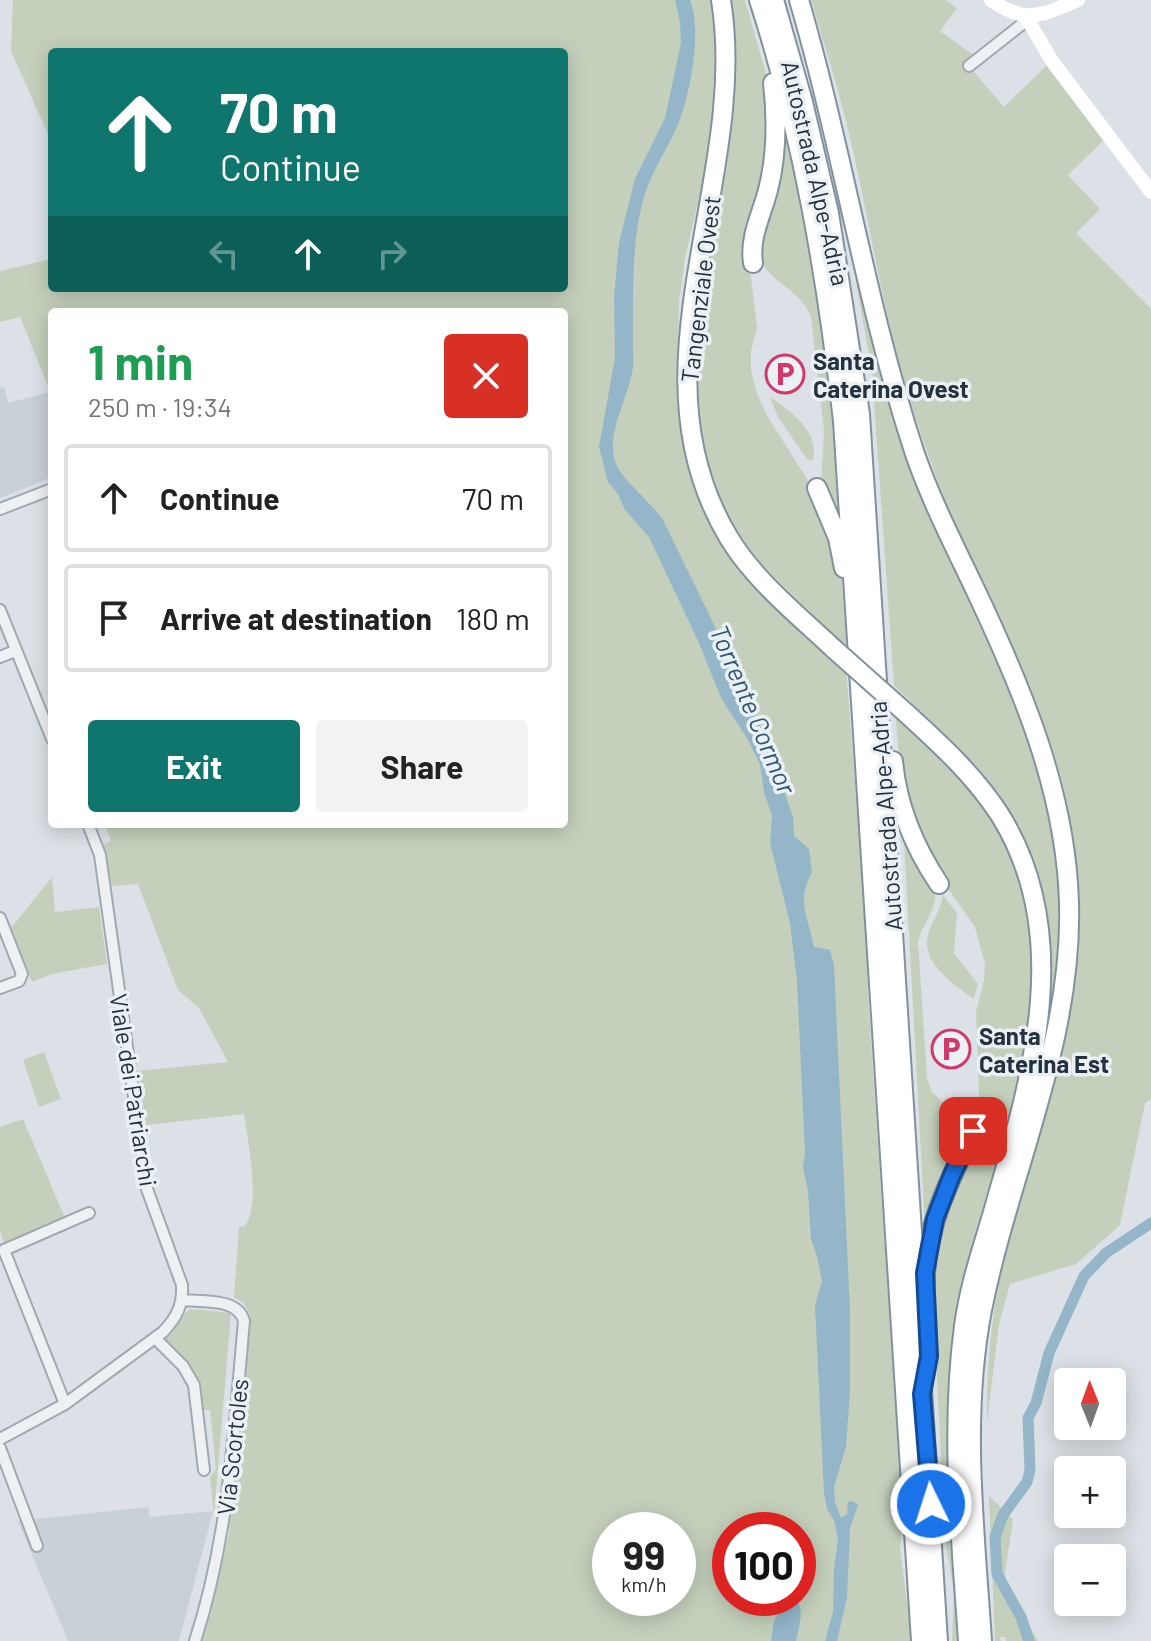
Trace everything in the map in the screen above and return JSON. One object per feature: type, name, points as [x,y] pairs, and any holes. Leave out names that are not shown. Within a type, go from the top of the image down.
[{"type":"highway","name":"Tangenziale Ovest","points":[[721,0],[726,91],[686,364],[690,431],[704,486],[729,537],[749,566],[973,778],[1001,816],[1033,893],[1042,962],[1038,1029],[1028,1088],[979,1255],[964,1324],[958,1385],[957,1448],[968,1641]]},
{"type":"highway","name":"Autostrada Alpe-Adria","points":[[759,0],[802,163],[831,315],[843,421],[921,1641]]},
{"type":"highway","name":"Autostrada Alpe-Adria","points":[[774,0],[816,156],[846,310],[860,414],[938,1641]]},
{"type":"highway","points":[[799,0],[837,139],[892,383],[917,460],[1026,708],[1056,798],[1065,849],[1069,938],[1066,977],[1055,1038],[994,1260],[973,1369],[970,1413],[972,1496],[982,1641]]},
{"type":"highway","points":[[753,263],[753,240],[768,190],[774,155],[771,41]]},
{"type":"highway","points":[[817,488],[843,554],[848,628],[859,652]]},
{"type":"highway","points":[[874,632],[886,671],[898,794],[919,849],[939,884]]},
{"type":"highway","points":[[922,1394],[929,1356],[925,1273],[928,1250],[945,1191],[973,1131]]},
{"type":"street","points":[[991,0],[1008,11],[1026,17],[1043,14],[1078,0]]},
{"type":"street","points":[[969,66],[1021,25],[1026,17]]},
{"type":"street","points":[[1026,17],[1052,61],[1151,192]]},
{"type":"street","points":[[0,509],[48,491]]},
{"type":"street","points":[[0,610],[48,729]]},
{"type":"street","points":[[0,657],[15,651]]},
{"type":"street","name":"Viale dei Patriarchi","points":[[91,828],[100,855],[147,1189],[182,1285],[183,1300]]},
{"type":"street","points":[[0,918],[22,974],[19,981],[0,988]]},
{"type":"street","points":[[65,1404],[4,1250],[89,1213]]},
{"type":"street","points":[[0,1439],[65,1404],[155,1338],[175,1319],[183,1300]]},
{"type":"street","name":"Via Scortoles","points":[[183,1300],[235,1306],[244,1321],[225,1522],[217,1564],[195,1641]]},
{"type":"street","points":[[155,1338],[183,1366],[194,1385],[204,1470]]},
{"type":"street","points":[[0,1448],[37,1546]]},
{"type":"shaded area","points":[[4,387],[8,403],[48,393],[48,479],[0,498],[0,388]]},
{"type":"shaded area","points":[[148,1507],[150,1517],[213,1511],[179,1641],[68,1641],[18,1521]]},
{"type":"green space","points":[[13,0],[714,0],[718,65],[710,151],[685,258],[679,303],[677,404],[685,449],[698,490],[724,540],[846,668],[866,922],[868,997],[903,1516],[900,1548],[912,1641],[202,1641],[229,1534],[250,1315],[244,1303],[234,1297],[239,1227],[245,1226],[252,1204],[250,1156],[244,1114],[146,1125],[138,1071],[228,1062],[199,1008],[178,990],[138,884],[112,886],[103,845],[111,841],[106,828],[568,828],[568,308],[48,308],[48,386],[20,317],[0,322],[0,271],[48,260],[48,292],[568,292],[568,48],[48,48],[48,134],[11,51]]},
{"type":"green space","points":[[729,0],[745,0],[768,81],[770,162],[748,254],[757,327],[751,351],[751,370],[757,394],[769,419],[814,490],[841,567],[847,646],[776,580],[745,542],[721,500],[708,466],[700,431],[696,395],[697,321]]},
{"type":"green space","points":[[811,0],[946,0],[957,8],[940,31],[983,62],[973,71],[1004,107],[1048,64],[1105,139],[1068,175],[1100,209],[1076,233],[1151,309],[1151,1099],[1145,1103],[1120,1225],[1076,1264],[1010,1284],[999,1324],[987,1423],[990,1345],[1002,1268],[1063,1049],[1072,1004],[1078,959],[1079,914],[1075,851],[1064,789],[1042,718],[951,515],[902,375],[846,121]]},
{"type":"green space","points":[[787,141],[822,330],[841,522],[821,483],[824,431],[811,317],[800,299],[768,271],[758,253],[781,142]]},
{"type":"green space","points":[[839,186],[884,367],[1011,684],[1051,808],[1061,888],[1061,933],[1057,981],[1039,1079],[1044,1032],[1026,847],[1007,809],[980,772],[894,686],[872,372]]},
{"type":"green space","points":[[770,397],[795,416],[808,432],[814,451],[812,461],[807,459],[778,417]]},
{"type":"green space","points":[[895,710],[972,783],[1019,866],[1036,952],[1030,1049],[978,1241],[965,1641],[952,1641],[954,1592],[945,1539],[932,1278],[936,1237],[980,1121],[976,1012],[985,964],[975,927],[931,864],[915,827],[899,757]]},
{"type":"green space","points":[[903,823],[935,893],[934,906],[918,942],[927,1078],[932,1092],[968,1127],[925,1226]]},
{"type":"green space","points":[[52,877],[55,912],[99,907],[107,964],[52,974],[32,982],[11,928]]},
{"type":"green space","points":[[943,895],[957,913],[954,953],[978,984],[974,999],[941,973],[934,965],[927,946]]},
{"type":"green space","points":[[44,1052],[61,1099],[39,1107],[23,1060]]},
{"type":"green space","points":[[23,1119],[65,1218],[5,1244],[0,1231],[0,1127]]},
{"type":"green space","points":[[190,1309],[231,1313],[214,1515],[210,1477],[216,1469],[210,1410],[202,1410],[195,1380],[164,1341]]},
{"type":"green space","points":[[989,1496],[1013,1519],[1004,1580],[1038,1641],[1006,1641],[1005,1637],[1000,1637],[1001,1641],[995,1641]]},
{"type":"water","points":[[675,0],[690,0],[695,27],[694,60],[680,119],[652,177],[640,213],[634,263],[633,366],[616,425],[613,449],[618,468],[664,522],[741,680],[772,755],[793,817],[794,836],[809,849],[812,872],[804,901],[814,947],[830,950],[834,965],[850,1311],[850,1391],[846,1447],[834,1487],[841,1518],[847,1514],[848,1502],[858,1505],[850,1528],[847,1598],[837,1641],[825,1641],[833,1612],[838,1539],[824,1492],[815,1305],[822,1281],[811,1239],[803,1167],[805,1153],[797,981],[790,923],[770,843],[772,816],[760,764],[721,698],[649,537],[625,510],[608,482],[599,447],[615,357],[614,297],[619,243],[635,179],[665,118],[681,43]]},
{"type":"water","points":[[777,1616],[800,1616],[796,1641],[771,1641]]},
{"type":"waterway","points":[[1029,1641],[1021,1617],[997,1574],[995,1537],[1003,1515],[1027,1482],[1030,1470],[1028,1418],[1036,1403],[1049,1353],[1084,1276],[1106,1253],[1151,1223]]},
{"type":"place","name":"Santa Caterina Ovest","points":[[785,374]]},
{"type":"place","name":"Santa Caterina Est","points":[[951,1049]]},
{"type":"route","points":[[931,1504],[922,1394],[929,1356],[925,1273],[935,1219],[973,1131]]},
{"type":"water label","name":"Torrente Cormor","points":[[754,709]]}]
